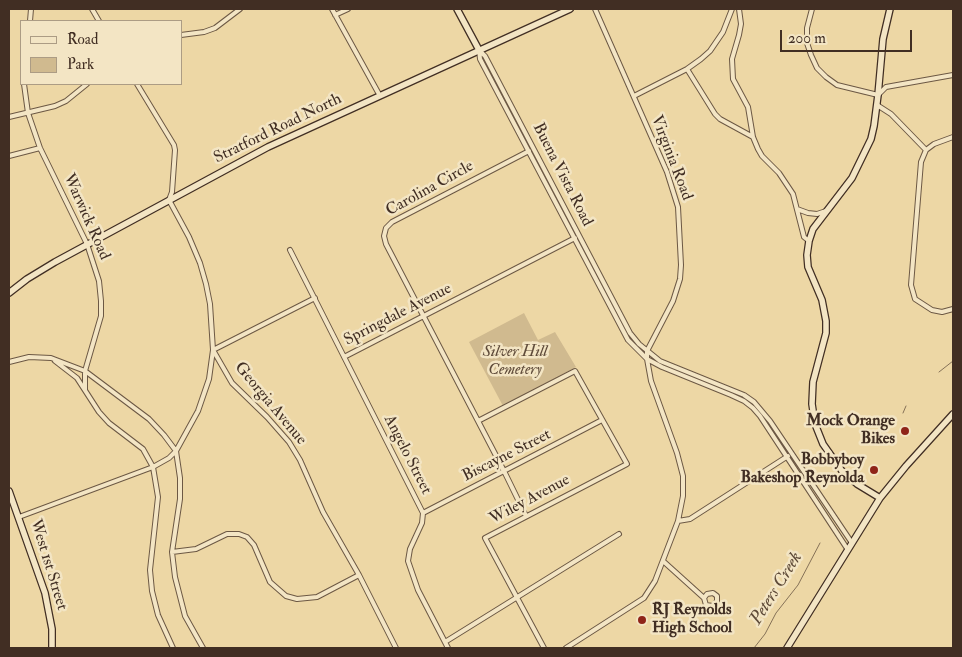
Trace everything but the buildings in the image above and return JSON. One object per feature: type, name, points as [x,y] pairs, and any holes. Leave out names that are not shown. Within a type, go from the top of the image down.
[{"type":"main road","name":"Buena Vista Road","points":[[457,9],[479,50]]},
{"type":"main road","name":"Stratford Road North","points":[[9,293],[33,275],[87,244],[268,147],[570,9]]},
{"type":"main road","points":[[880,498],[857,484],[842,471],[823,444],[815,424],[812,404],[813,382],[826,333],[826,321],[822,300],[808,267],[807,255],[813,229],[852,178],[863,156],[874,126],[883,39],[890,9]]},
{"type":"main road","points":[[787,648],[880,498],[952,417]]},
{"type":"main road","name":"West 1st Street","points":[[9,491],[45,593],[52,629],[52,647]]},
{"type":"street","points":[[92,9],[98,20]]},
{"type":"street","points":[[182,36],[210,30],[240,9]]},
{"type":"street","points":[[332,9],[380,96]]},
{"type":"street","points":[[335,15],[348,9]]},
{"type":"street","name":"Virginia Road","points":[[566,648],[644,598],[655,581],[663,561],[678,521],[683,496],[683,476],[677,453],[651,380],[647,359],[647,352],[673,301],[679,284],[681,265],[679,219],[675,194],[595,9]]},
{"type":"street","points":[[634,96],[687,69],[701,59],[717,42],[732,9]]},
{"type":"street","points":[[739,9],[741,24],[732,59],[733,79],[748,107],[754,137],[762,156],[786,183],[792,194],[804,237],[809,241]]},
{"type":"street","points":[[812,9],[807,28],[811,55],[817,68],[837,85],[878,95],[886,87],[953,75]]},
{"type":"street","name":"Buena Vista Road","points":[[479,50],[485,56],[576,237],[630,333],[647,352],[660,361],[744,395],[754,402],[763,411],[852,543]]},
{"type":"street","points":[[687,69],[715,114],[720,119],[754,137]]},
{"type":"street","name":"Warwick Road","points":[[24,85],[28,113],[40,148],[87,244],[99,281],[102,301],[98,328],[85,370],[86,392]]},
{"type":"street","points":[[9,117],[55,106],[66,101],[86,85]]},
{"type":"street","points":[[138,85],[176,150],[172,192],[169,200]]},
{"type":"street","points":[[877,105],[891,114],[926,150]]},
{"type":"street","points":[[953,137],[941,140],[926,150],[920,168],[911,289],[918,302],[932,310],[942,312],[953,309]]},
{"type":"street","points":[[9,156],[40,148]]},
{"type":"street","name":"Carolina Circle","points":[[526,516],[423,317],[386,244],[384,236],[386,228],[392,222],[531,149]]},
{"type":"street","name":"Georgia Avenue","points":[[169,200],[189,237],[200,263],[210,304],[214,350],[232,383],[267,417],[289,442],[300,460],[323,512],[359,575],[396,648]]},
{"type":"street","points":[[797,209],[816,214],[827,210]]},
{"type":"street","points":[[576,237],[624,334],[634,348],[647,359],[662,367],[744,401],[760,416],[848,550]]},
{"type":"street","name":"Springdale Avenue","points":[[290,250],[344,357],[576,237]]},
{"type":"street","points":[[19,517],[153,467],[169,458],[176,451],[198,411],[208,379],[214,350],[315,298]]},
{"type":"street","points":[[9,362],[29,357],[51,358],[85,370],[149,419],[176,451],[180,478],[180,499],[172,552],[175,577],[181,605],[190,628],[202,648]]},
{"type":"street","name":"Angelo Street","points":[[344,357],[423,513],[422,522],[410,550],[408,561],[418,590],[448,648]]},
{"type":"street","points":[[51,358],[77,378],[104,418],[143,449],[153,467],[158,497],[150,570],[152,591],[158,614],[173,648]]},
{"type":"street","points":[[478,421],[575,370],[602,420]]},
{"type":"street","name":"Biscayne Street","points":[[423,513],[602,420]]},
{"type":"street","name":"Wiley Avenue","points":[[544,648],[485,538],[627,464],[602,420]]},
{"type":"street","points":[[678,521],[690,519],[792,454]]},
{"type":"street","points":[[172,552],[196,549],[217,537],[227,534],[239,534],[247,538],[254,545],[270,582],[286,596],[297,599],[318,597],[359,575]]},
{"type":"street","points":[[445,642],[619,534]]},
{"type":"street","points":[[663,561],[704,598]]},
{"type":"green space","name":"Silver Hill Cemetery","points":[[524,313],[538,340],[555,332],[576,367],[503,406],[469,342]]},
{"type":"waterway","name":"Peters Creek","points":[[939,372],[953,361]]},
{"type":"waterway","name":"Peters Creek","points":[[903,413],[906,406]]},
{"type":"waterway","name":"Peters Creek","points":[[754,648],[765,634],[776,613],[798,585],[820,543]]},
{"type":"place","name":"Mock Orange Bikes","points":[[905,431]]},
{"type":"place","name":"Bobbyboy Bakeshop Reynolda","points":[[874,470]]},
{"type":"place","name":"RJ Reynolds High School","points":[[642,620]]}]
